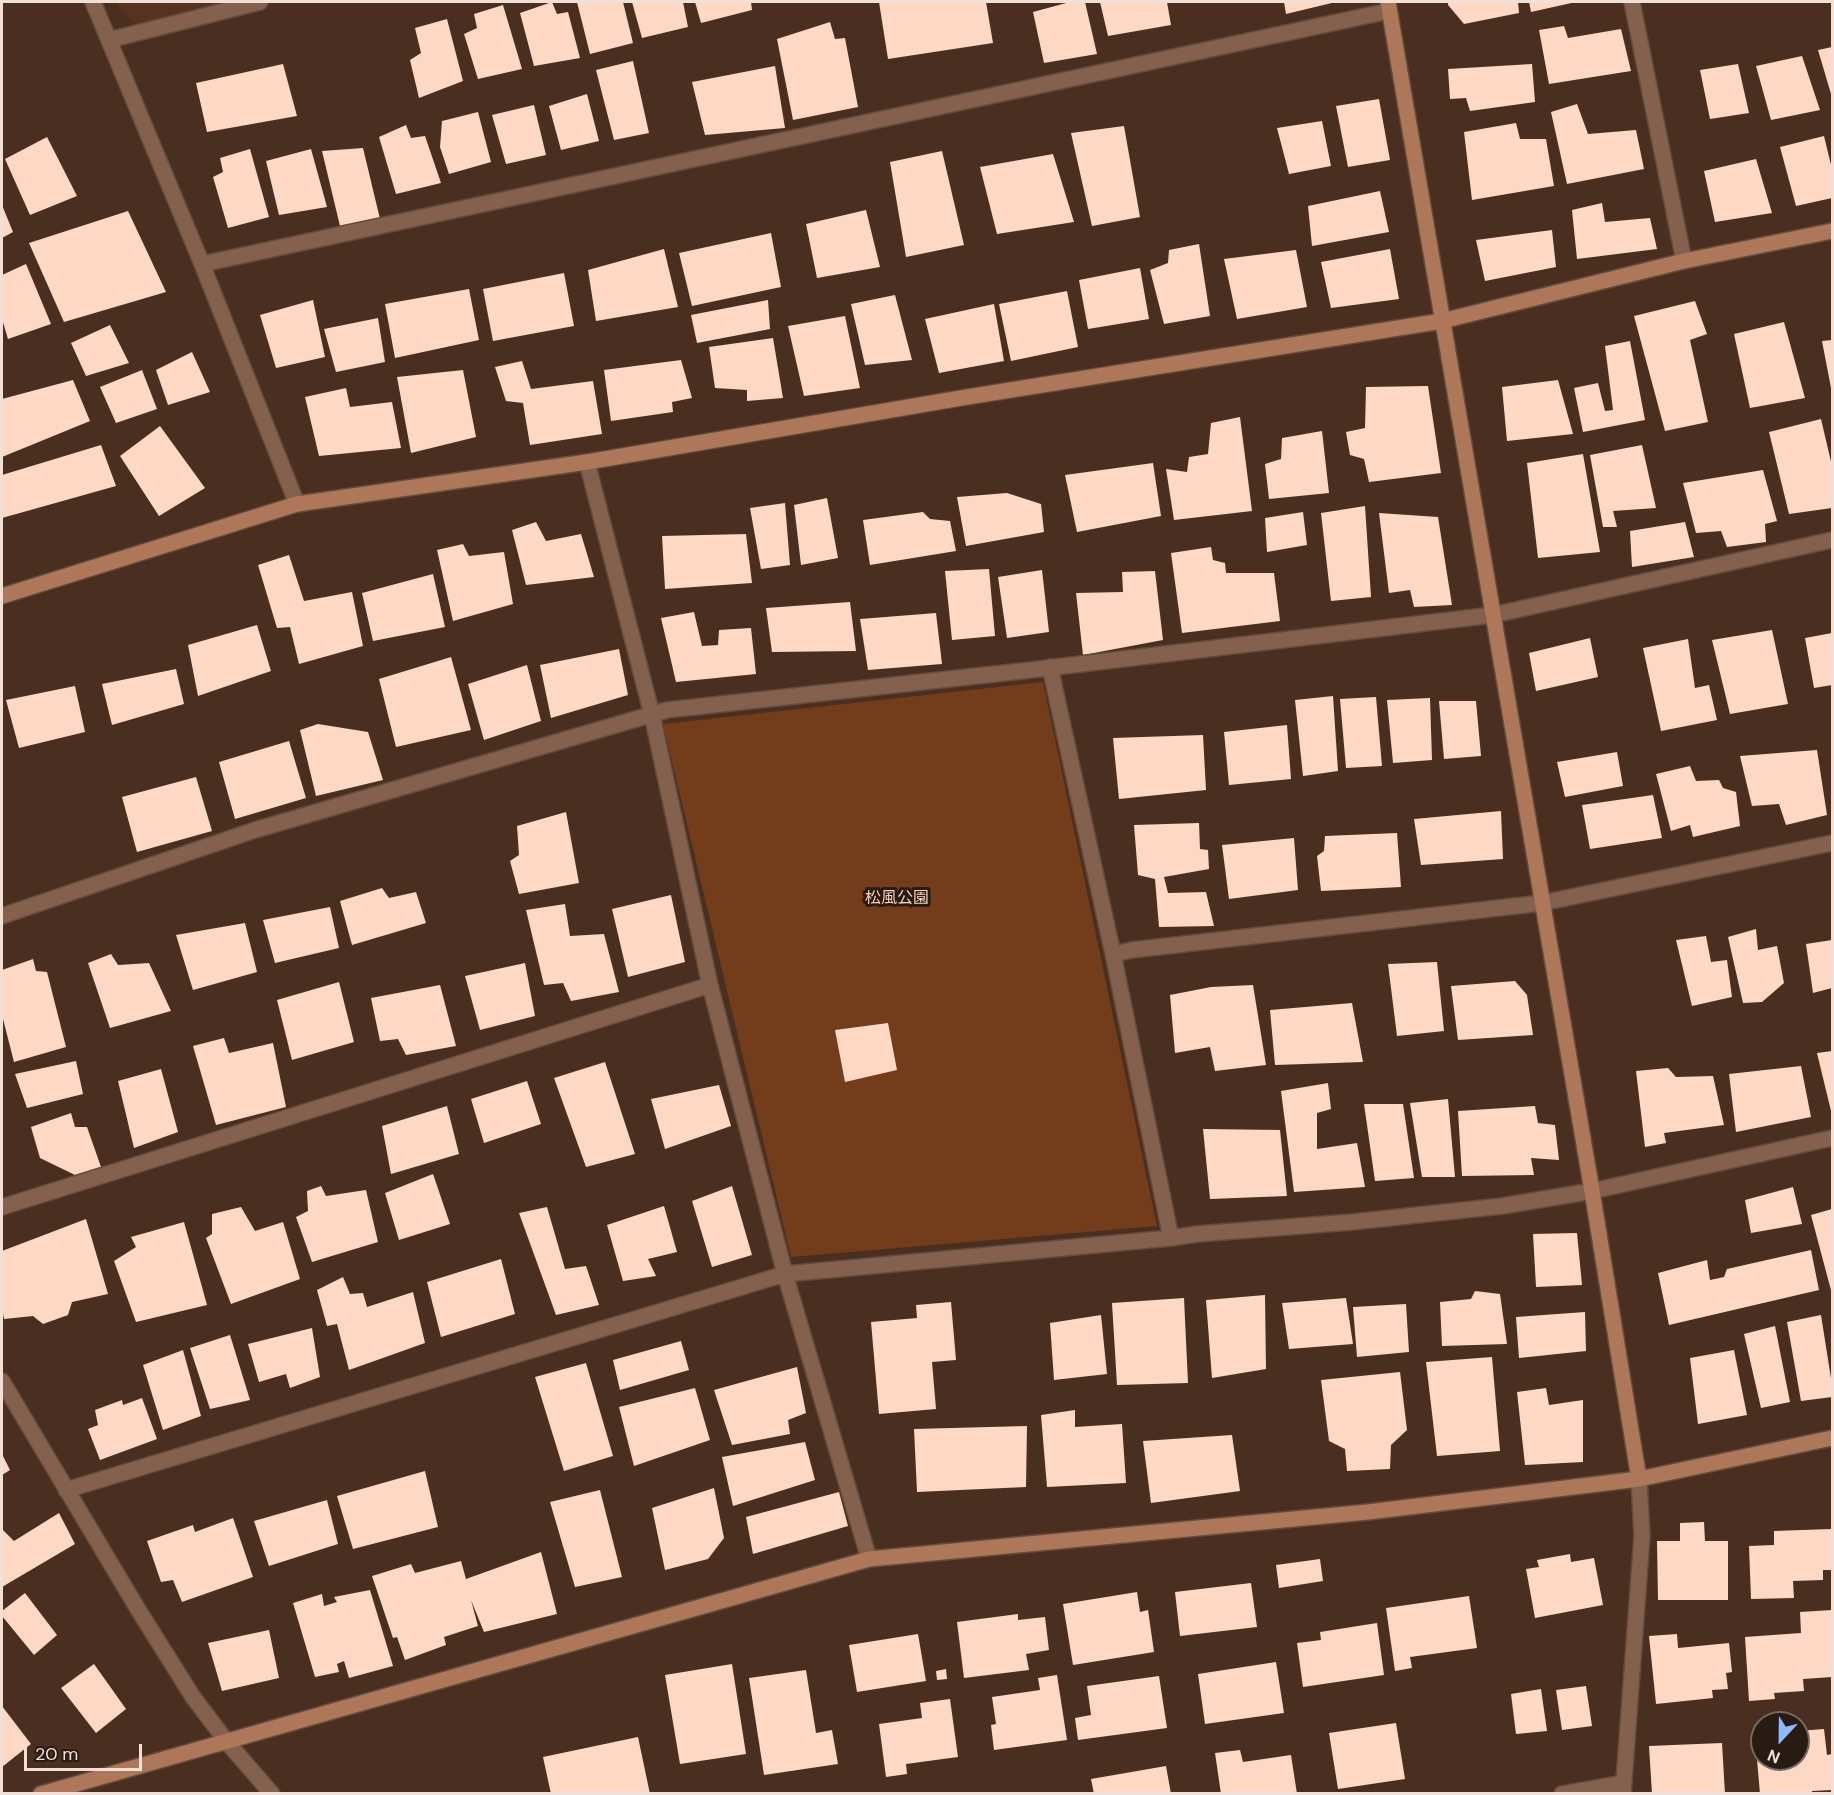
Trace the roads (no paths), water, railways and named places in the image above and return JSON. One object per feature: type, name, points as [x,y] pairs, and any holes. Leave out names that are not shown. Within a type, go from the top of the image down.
[{"type":"street","points":[[93,2],[202,264],[297,504]]},
{"type":"street","points":[[109,40],[260,2]]},
{"type":"street","points":[[1632,2],[1684,261]]},
{"type":"street","points":[[202,264],[1388,6],[1592,1191],[1639,1479],[1642,1536],[1623,1788],[1562,1794]]},
{"type":"street","points":[[2,596],[297,504],[587,462],[968,397],[1442,321],[1684,261],[1833,231]]},
{"type":"street","points":[[587,462],[652,715],[710,986],[785,1274],[869,1559]]},
{"type":"street","points":[[2,916],[255,830],[667,710],[1493,615],[1833,540]]},
{"type":"street","points":[[1050,667],[1113,954],[1171,1238]]},
{"type":"street","points":[[1113,954],[1542,903],[1833,843]]},
{"type":"street","points":[[2,1207],[710,986]]},
{"type":"street","points":[[66,1490],[785,1274],[1502,1206],[1592,1191],[1833,1138]]},
{"type":"street","points":[[2,1381],[193,1697],[227,1742],[272,1794]]},
{"type":"street","points":[[41,1794],[869,1559],[1368,1512],[1639,1479],[1833,1438]]},
{"type":"park label","name":"松風公園","points":[[897,899]]}]
